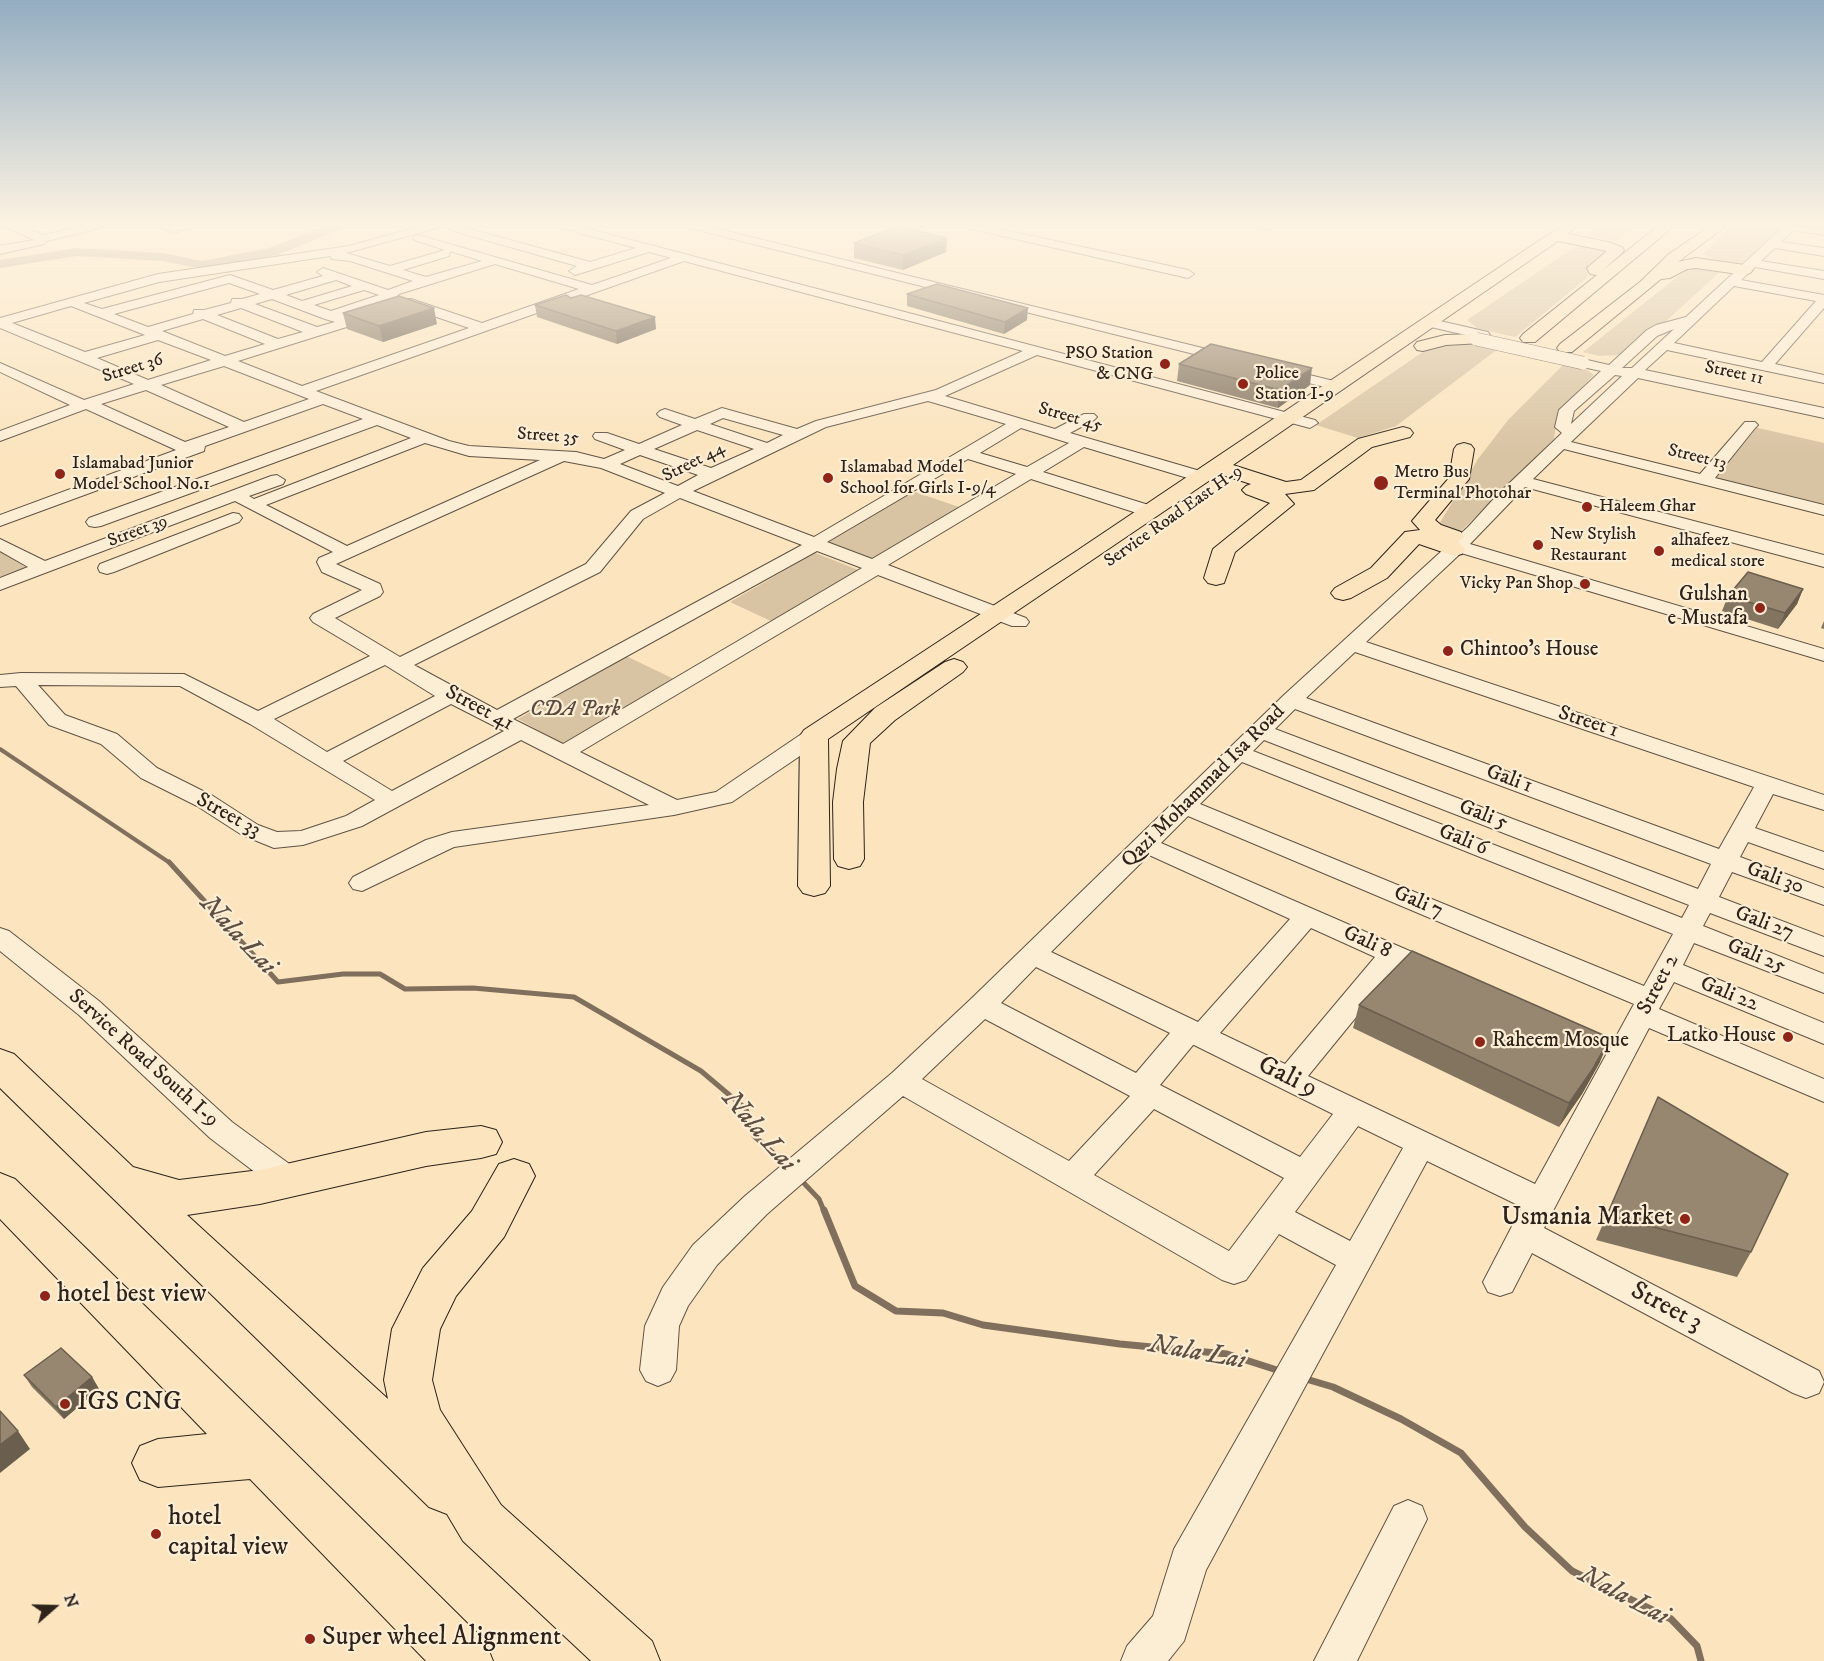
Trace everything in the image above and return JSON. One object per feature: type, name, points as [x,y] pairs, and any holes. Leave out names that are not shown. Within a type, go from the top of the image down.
[{"type":"highway","points":[[0,1064],[119,1180],[265,1314],[483,1523],[632,1661]]},
{"type":"highway","points":[[119,1180],[179,1198],[260,1187],[426,1149],[481,1142]]},
{"type":"highway","points":[[483,1523],[417,1419],[408,1380],[416,1329],[439,1282],[488,1224],[514,1176]]},
{"type":"highway","points":[[0,1191],[460,1658]]},
{"type":"highway","points":[[158,1463],[261,1454]]},
{"type":"main road","points":[[1467,304],[1431,329],[1445,340],[1480,337]]},
{"type":"main road","name":"Service Road East H-9","points":[[1299,420],[1337,386],[1431,329],[1464,316],[1480,304]]},
{"type":"main road","points":[[1529,338],[1571,304]]},
{"type":"main road","points":[[1566,348],[1622,304]]},
{"type":"main road","points":[[1464,316],[1461,321],[1464,326],[1480,337]]},
{"type":"main road","name":"Service Road East H-9","points":[[814,746],[1008,617],[1105,565],[1220,474],[1431,329]]},
{"type":"main road","points":[[1220,474],[1285,488],[1307,486],[1365,443],[1403,433]]},
{"type":"main road","points":[[1459,545],[1433,530],[1423,521],[1460,479],[1464,449]]},
{"type":"main road","name":"Service Road East H-9","points":[[857,741],[885,714],[1083,557],[1149,511],[1220,474]]},
{"type":"main road","points":[[1216,578],[1224,549],[1283,504],[1276,497],[1220,474]]},
{"type":"main road","points":[[1343,593],[1379,573],[1413,537],[1428,537],[1459,545]]},
{"type":"main road","points":[[1083,557],[1105,565]]},
{"type":"main road","points":[[814,886],[814,746],[857,741],[851,769],[848,802],[849,859]]},
{"type":"street","points":[[0,322],[66,304]]},
{"type":"street","name":"Street 35","points":[[75,304],[425,438],[470,451],[546,454],[576,457],[606,464],[678,492],[820,541],[876,567],[1008,617]]},
{"type":"street","points":[[103,313],[139,304]]},
{"type":"street","points":[[174,304],[278,344]]},
{"type":"street","points":[[84,357],[242,304],[317,332]]},
{"type":"street","points":[[297,304],[330,316],[367,304]]},
{"type":"street","points":[[301,305],[306,304]]},
{"type":"street","points":[[412,304],[484,328]]},
{"type":"street","points":[[304,390],[552,304]]},
{"type":"street","points":[[859,304],[1299,420]]},
{"type":"street","points":[[1007,304],[1239,362]]},
{"type":"street","name":"Qazi Mohammad Isa Road","points":[[658,1370],[662,1326],[675,1297],[705,1255],[756,1205],[890,1090],[982,1005],[1292,700],[1459,545],[1634,372],[1710,304]]},
{"type":"street","points":[[1766,366],[1821,304]]},
{"type":"street","name":"Street 36","points":[[0,436],[86,404],[348,322],[330,316]]},
{"type":"street","points":[[1566,439],[1565,411],[1658,329],[1684,321],[1691,322]]},
{"type":"street","points":[[0,322],[243,427]]},
{"type":"street","name":"Street 11","points":[[1431,329],[1480,337],[1824,413]]},
{"type":"street","points":[[1665,345],[1824,379]]},
{"type":"street","name":"Street 44","points":[[258,719],[392,661],[592,568],[637,515],[712,474],[795,434],[835,418],[928,396],[973,380],[1037,350]]},
{"type":"street","points":[[0,367],[184,448],[197,446],[246,467]]},
{"type":"street","points":[[1268,369],[1337,386]]},
{"type":"street","points":[[0,383],[21,377]]},
{"type":"street","name":"Street 45","points":[[928,396],[1083,441],[1220,474]]},
{"type":"street","points":[[0,521],[134,472],[243,427],[325,398]]},
{"type":"street","points":[[606,464],[718,414],[726,413],[795,434]]},
{"type":"street","points":[[666,414],[767,448]]},
{"type":"street","points":[[1057,434],[1089,417]]},
{"type":"street","points":[[95,522],[378,419]]},
{"type":"street","points":[[497,719],[820,541],[1019,423]]},
{"type":"street","points":[[1704,480],[1750,425]]},
{"type":"street","points":[[601,436],[712,474]]},
{"type":"street","points":[[253,504],[425,438]]},
{"type":"street","name":"Street 13","points":[[1566,439],[1704,480],[1824,510]]},
{"type":"street","points":[[562,753],[1083,441]]},
{"type":"street","points":[[968,454],[1149,511]]},
{"type":"street","points":[[234,497],[253,504],[346,552],[560,457]]},
{"type":"street","points":[[107,568],[225,521],[134,472]]},
{"type":"street","name":"Street 39","points":[[0,584],[277,480]]},
{"type":"street","points":[[1522,481],[1824,561]]},
{"type":"street","points":[[54,501],[123,537]]},
{"type":"street","points":[[0,544],[44,568]]},
{"type":"street","points":[[1459,545],[1824,655]]},
{"type":"street","name":"Street 41","points":[[346,552],[326,562],[326,566],[373,588],[374,592],[320,618],[451,696],[674,808]]},
{"type":"street","name":"Street 1","points":[[1351,644],[1824,803]]},
{"type":"street","points":[[11,680],[184,680],[258,719],[392,801]]},
{"type":"street","name":"Street 33","points":[[11,680],[57,720],[109,739],[149,773],[205,801],[250,830],[274,840],[303,838],[354,821],[520,731]]},
{"type":"street","points":[[327,761],[451,696]]},
{"type":"street","name":"Gali 1","points":[[1292,700],[1726,860]]},
{"type":"street","name":"Gali 5","points":[[1262,731],[1704,901]]},
{"type":"street","points":[[362,882],[435,845],[452,840],[674,808],[724,797],[814,746]]},
{"type":"street","name":"Gali 6","points":[[1239,753],[1688,930]]},
{"type":"street","name":"Street 2","points":[[1500,1282],[1526,1234],[1610,1052],[1647,1007],[1767,784]]},
{"type":"street","name":"Gali 7","points":[[1185,806],[1647,1007],[1824,1091]]},
{"type":"street","points":[[1742,831],[1824,861]]},
{"type":"street","name":"Gali 8","points":[[1146,844],[1457,983]]},
{"type":"street","name":"Gali 30","points":[[1726,860],[1824,897]]},
{"type":"street","name":"Gali 27","points":[[1704,901],[1824,946]]},
{"type":"street","points":[[1074,1177],[1145,1090],[1307,916]]},
{"type":"street","name":"Gali 25","points":[[1688,930],[1824,984]]},
{"type":"street","name":"Service Road South I-9","points":[[0,937],[88,1008],[221,1130],[288,1180]]},
{"type":"street","points":[[1290,1078],[1393,954]]},
{"type":"street","name":"Gali 9","points":[[1034,955],[1541,1202]]},
{"type":"street","name":"Gali 22","points":[[1668,969],[1824,1034]]},
{"type":"street","points":[[982,1005],[1306,1174]]},
{"type":"street","points":[[890,1090],[1074,1177],[1234,1270],[1352,1111]]},
{"type":"street","points":[[1142,1661],[1170,1627],[1188,1563],[1421,1144]]},
{"type":"street","points":[[1275,1216],[1356,1260]]},
{"type":"street","name":"Street 3","points":[[1526,1234],[1806,1382]]},
{"type":"street","points":[[1335,1661],[1408,1519]]},
{"type":"green space","points":[[1491,304],[1556,304],[1515,337],[1477,328],[1467,320]]},
{"type":"green space","points":[[1644,304],[1685,304],[1664,323],[1619,355],[1599,356],[1583,352]]},
{"type":"green space","points":[[1452,341],[1498,349],[1396,426],[1358,438],[1316,425],[1430,347]]},
{"type":"green space","points":[[1565,363],[1584,368],[1594,375],[1558,411],[1554,439],[1458,534],[1438,526],[1478,459],[1508,420]]},
{"type":"green space","points":[[1754,427],[1824,443],[1824,507],[1709,479]]},
{"type":"green space","points":[[912,491],[962,508],[873,561],[825,541]]},
{"type":"green space","points":[[0,552],[31,570],[0,580]]},
{"type":"green space","points":[[815,553],[861,571],[773,622],[730,602]]},
{"type":"green space","name":"CDA Park","points":[[626,656],[674,679],[562,744],[518,719]]},
{"type":"building","points":[[374,304],[421,304],[434,308],[379,326],[343,313]]},
{"type":"building","points":[[610,304],[655,317],[616,331],[535,305]]},
{"type":"building","points":[[940,304],[1011,304],[1028,308],[1005,322]]},
{"type":"building","points":[[1211,344],[1312,368],[1280,390],[1179,364]]},
{"type":"building","points":[[1748,572],[1803,589],[1785,613],[1728,596]]},
{"type":"building","name":"Raheem Mosque","points":[[1412,951],[1610,1038],[1592,1070],[1569,1103],[1359,1005]]},
{"type":"building","name":"Usmania Market","points":[[1658,1097],[1788,1174],[1751,1252],[1607,1215]]},
{"type":"building","name":"IGS CNG","points":[[61,1348],[92,1377],[56,1407],[24,1375]]},
{"type":"building","points":[[0,1411],[18,1431],[0,1445]]},
{"type":"waterway","name":"Nala Lai","points":[[0,749],[170,863]]},
{"type":"waterway","name":"Nala Lai","points":[[170,863],[278,982],[343,974],[380,974],[405,989],[473,988],[574,997],[701,1071],[746,1109],[754,1136],[787,1165]]},
{"type":"waterway","name":"Nala Lai","points":[[799,1178],[819,1199],[824,1211]]},
{"type":"waterway","name":"Nala Lai","points":[[824,1210],[855,1286],[896,1311],[943,1313],[983,1325],[1120,1344],[1227,1354],[1280,1371]]},
{"type":"waterway","name":"Nala Lai","points":[[1306,1379],[1333,1387],[1401,1419],[1461,1453],[1525,1527],[1572,1571],[1671,1619],[1697,1646],[1701,1661]]},
{"type":"place","name":"PSO Station & CNG","points":[[1165,364]]},
{"type":"place","name":"Police Station I-9","points":[[1243,384]]},
{"type":"place","name":"Islamabad Junior Model School No.1","points":[[60,474]]},
{"type":"place","name":"Islamabad Model School for Girls I-9/4","points":[[828,478]]},
{"type":"place","name":"Metro Bus Terminal Photohar","points":[[1381,483]]},
{"type":"place","name":"Haleem Ghar","points":[[1587,507]]},
{"type":"place","name":"New Stylish Restaurant","points":[[1538,545]]},
{"type":"place","name":"alhafeez medical store","points":[[1659,551]]},
{"type":"place","name":"Vicky Pan Shop","points":[[1585,584]]},
{"type":"place","name":"Gulshan e Mustafa","points":[[1760,608]]},
{"type":"place","name":"Chintoo's House","points":[[1448,651]]},
{"type":"place","name":"Latko House","points":[[1788,1037]]},
{"type":"place","name":"Raheem Mosque","points":[[1480,1042]]},
{"type":"place","name":"Usmania Market","points":[[1685,1219]]},
{"type":"place","name":"hotel best view","points":[[45,1296]]},
{"type":"place","name":"IGS CNG","points":[[65,1404]]},
{"type":"place","name":"hotel capital view","points":[[156,1534]]},
{"type":"place","name":"Super wheel Alignment","points":[[310,1639]]}]
